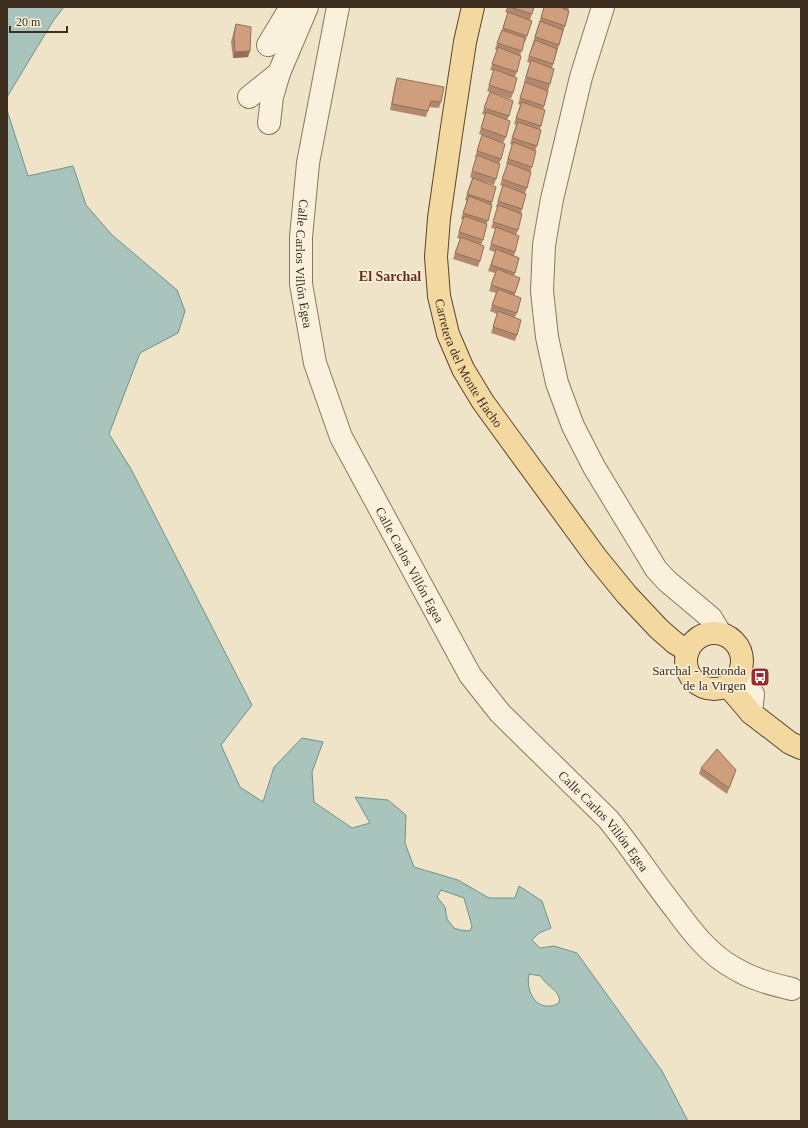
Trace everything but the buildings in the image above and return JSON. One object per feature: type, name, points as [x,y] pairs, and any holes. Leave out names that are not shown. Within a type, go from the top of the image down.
[{"type":"main road","name":"Carretera del Monte Hacho","points":[[473,7],[465,42],[451,134],[439,218],[436,257],[439,296],[448,334],[463,369],[484,402],[596,557],[627,595],[685,645]]},
{"type":"main road","points":[[737,692],[743,660],[741,651],[729,637],[714,628],[685,645],[687,669],[697,684],[714,690],[723,688],[737,692],[790,743],[801,748]]},
{"type":"street","points":[[268,45],[291,7]]},
{"type":"street","points":[[269,123],[272,97],[279,73],[307,7]]},
{"type":"street","name":"Calle Carlos Villón Egea","points":[[338,7],[308,163],[301,237],[301,284],[315,363],[341,436],[470,675],[500,713],[608,819],[624,838],[650,878],[708,949],[733,968],[747,975],[762,981],[792,989]]},
{"type":"street","points":[[603,7],[581,77],[549,215],[544,245],[542,291],[547,338],[557,383],[573,426],[594,467],[656,569],[714,628]]},
{"type":"street","points":[[249,97],[279,73]]},
{"type":"water","points":[[7,7],[64,7],[53,21],[7,97]]},
{"type":"water","points":[[7,110],[28,176],[73,166],[86,205],[112,235],[177,290],[185,311],[178,333],[140,353],[109,434],[131,469],[252,705],[221,745],[240,787],[263,802],[274,767],[302,738],[323,742],[312,772],[314,802],[352,828],[370,823],[355,797],[388,800],[406,815],[405,843],[414,867],[458,880],[489,898],[515,898],[519,886],[542,901],[551,928],[539,933],[532,940],[540,948],[554,946],[577,953],[662,1071],[688,1121],[7,1121]],"holes":[[[441,890],[464,898],[472,926],[470,931],[454,928],[447,919],[445,907],[437,897]],[[529,974],[541,976],[543,980],[556,992],[559,1003],[551,1006],[539,1004],[532,996],[530,991],[528,979]]]},
{"type":"place","name":"Sarchal - Rotonda de la Virgen","points":[[760,677]]},
{"type":"district","name":"El Sarchal","points":[[390,276]]}]
